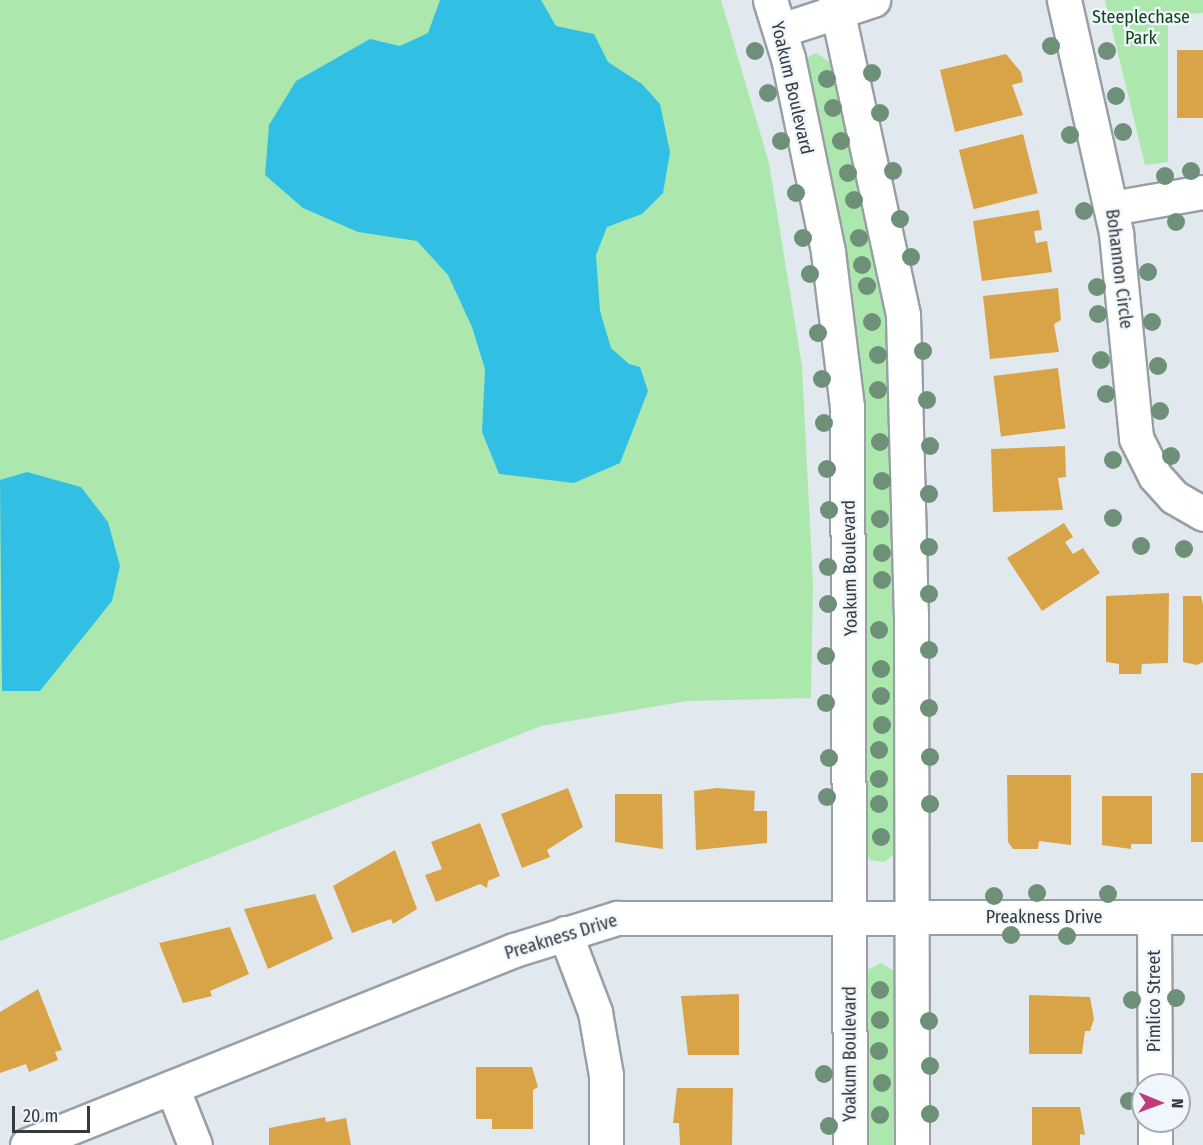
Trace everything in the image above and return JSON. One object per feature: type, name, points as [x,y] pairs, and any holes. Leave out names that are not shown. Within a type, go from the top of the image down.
[{"type":"street","name":"Yoakum Boulevard","points":[[770,0],[781,30],[828,252],[848,407],[850,1145]]},
{"type":"street","points":[[781,30],[837,6],[873,0]]},
{"type":"street","name":"Bohannon Circle","points":[[1064,0],[1112,208],[1136,438],[1155,476],[1174,497],[1203,514]]},
{"type":"street","points":[[837,6],[903,315],[913,916],[912,1145]]},
{"type":"street","points":[[1112,208],[1203,192]]},
{"type":"street","name":"Preakness Drive","points":[[27,1145],[565,933],[653,915],[1203,917]]},
{"type":"street","name":"Pimlico Street","points":[[1154,917],[1155,1073]]},
{"type":"street","points":[[565,933],[596,1012],[606,1075],[606,1145]]},
{"type":"street","points":[[172,1087],[195,1145]]},
{"type":"green space","points":[[0,0],[721,0],[769,163],[802,366],[813,584],[811,698],[687,701],[541,726],[0,941]]},
{"type":"green space","name":"Steeplechase Park","points":[[1105,0],[1203,0],[1203,13],[1168,15],[1168,162],[1145,165]]},
{"type":"green space","points":[[816,53],[835,65],[885,297],[897,413],[895,854],[884,862],[870,860],[863,851],[847,286],[834,201],[802,77],[805,59]]},
{"type":"green space","points":[[881,963],[896,972],[898,1145],[862,1145],[865,971]]},
{"type":"water","points":[[440,0],[541,0],[556,26],[594,34],[608,62],[642,84],[660,104],[670,152],[663,193],[642,214],[607,227],[596,255],[600,311],[611,348],[629,364],[640,367],[648,391],[620,463],[574,483],[499,474],[482,432],[485,369],[472,327],[448,275],[417,241],[358,232],[303,208],[265,175],[269,125],[296,81],[370,39],[400,46],[428,33]]},
{"type":"water","points":[[27,472],[81,487],[108,522],[120,566],[112,601],[40,691],[2,691],[0,480]]},
{"type":"building","points":[[1177,50],[1203,50],[1203,118],[1177,118]]},
{"type":"building","points":[[1006,54],[1021,72],[1023,82],[1012,85],[1023,115],[955,132],[940,70]]},
{"type":"building","points":[[1023,134],[1038,193],[974,209],[959,150]]},
{"type":"building","points":[[1039,210],[1042,230],[1034,231],[1036,243],[1047,241],[1052,272],[982,281],[973,221]]},
{"type":"building","points":[[1058,288],[1061,320],[1054,324],[1059,352],[990,359],[983,296]]},
{"type":"building","points":[[1058,368],[1065,429],[1001,436],[993,376]]},
{"type":"building","points":[[1065,446],[1066,477],[1058,478],[1063,510],[993,512],[991,449]]},
{"type":"building","points":[[1064,523],[1073,537],[1065,542],[1073,554],[1083,548],[1100,573],[1042,611],[1007,558]]},
{"type":"building","points":[[1169,593],[1168,663],[1142,664],[1141,674],[1119,674],[1119,664],[1106,662],[1106,596]]},
{"type":"building","points":[[1183,596],[1201,596],[1203,605],[1203,662],[1197,665],[1183,662]]},
{"type":"building","points":[[1191,773],[1203,773],[1203,842],[1191,842]]},
{"type":"building","points":[[1007,775],[1071,775],[1071,845],[1039,841],[1038,849],[1013,849],[1008,842]]},
{"type":"building","points":[[568,788],[583,827],[547,850],[550,857],[522,868],[501,814]]},
{"type":"building","points":[[717,788],[755,791],[754,811],[767,811],[767,843],[696,850],[694,791]]},
{"type":"building","points":[[615,794],[662,794],[663,849],[615,842]]},
{"type":"building","points":[[1102,796],[1152,796],[1152,844],[1131,844],[1131,849],[1102,845]]},
{"type":"building","points":[[480,823],[500,876],[488,881],[487,888],[480,884],[436,902],[425,875],[442,869],[431,842]]},
{"type":"building","points":[[395,850],[417,909],[393,924],[391,919],[352,933],[333,886]]},
{"type":"building","points":[[315,894],[333,939],[268,969],[244,909]]},
{"type":"building","points":[[230,927],[249,974],[210,991],[212,996],[183,1003],[159,943]]},
{"type":"building","points":[[38,989],[62,1050],[55,1052],[58,1060],[29,1072],[26,1064],[0,1073],[0,1012]]},
{"type":"building","points":[[739,994],[739,1055],[688,1055],[681,996]]},
{"type":"building","points":[[1029,995],[1090,997],[1094,1019],[1090,1031],[1085,1031],[1082,1054],[1029,1054]]},
{"type":"building","points":[[476,1067],[532,1067],[538,1087],[533,1090],[533,1129],[492,1129],[492,1119],[476,1119]]},
{"type":"building","points":[[677,1088],[733,1088],[732,1145],[680,1145],[679,1123],[673,1123]]},
{"type":"building","points":[[1032,1107],[1080,1107],[1085,1135],[1080,1134],[1080,1145],[1032,1145]]},
{"type":"building","points":[[325,1117],[326,1122],[346,1118],[351,1145],[269,1145],[269,1128]]}]
